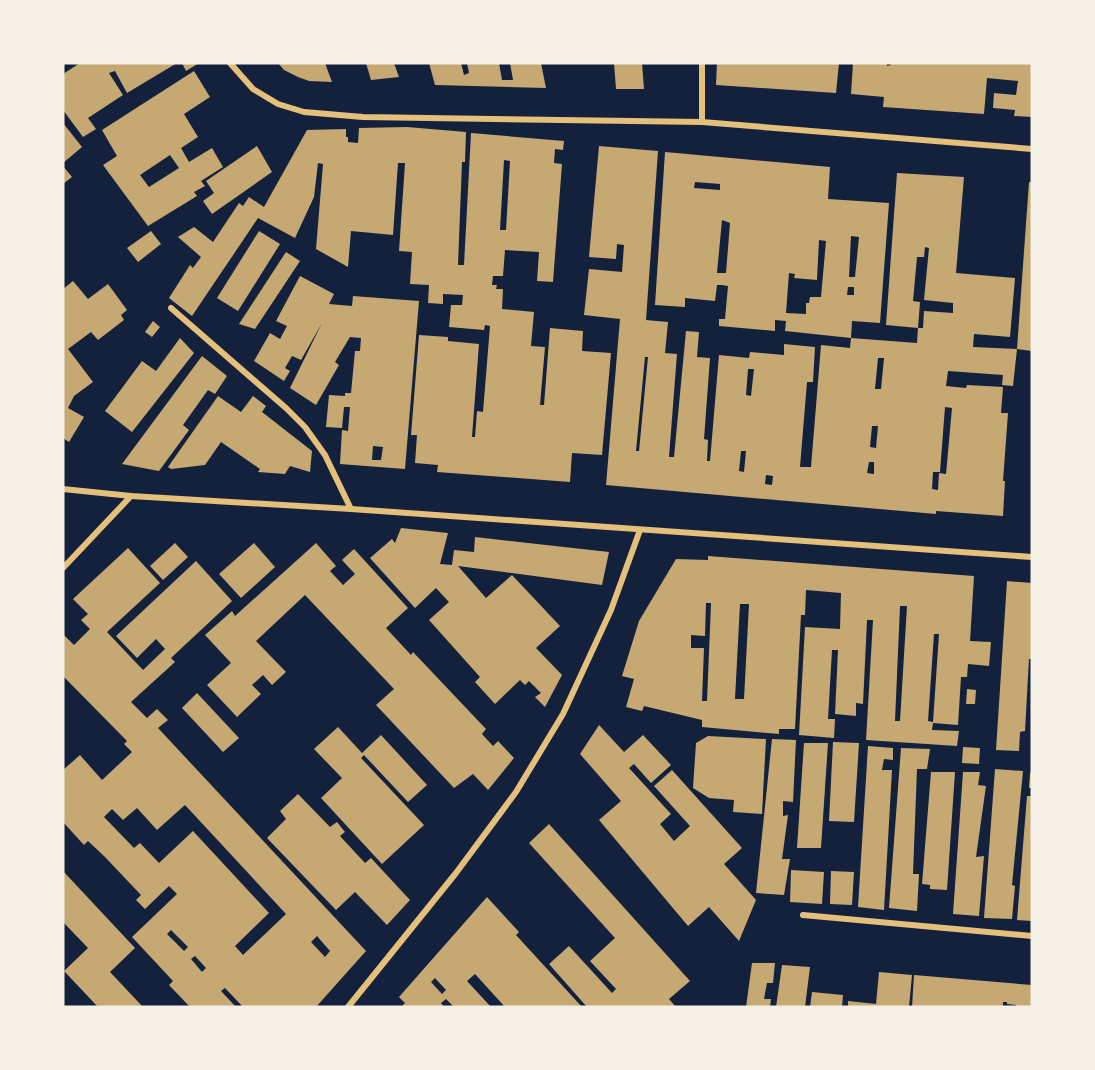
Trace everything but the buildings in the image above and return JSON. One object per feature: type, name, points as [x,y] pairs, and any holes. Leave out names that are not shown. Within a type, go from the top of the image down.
[{"type":"street","points":[[231,63],[253,89],[278,104],[304,112],[363,117],[702,122],[1032,149]]},
{"type":"street","points":[[702,63],[702,122]]},
{"type":"street","points":[[171,308],[305,427],[325,455],[351,509]]},
{"type":"street","points":[[63,489],[131,496],[351,509],[1032,557]]},
{"type":"street","points":[[63,568],[131,496]]},
{"type":"street","points":[[348,1007],[516,792],[563,714],[611,610],[640,530]]},
{"type":"street","points":[[803,915],[1032,936]]}]
